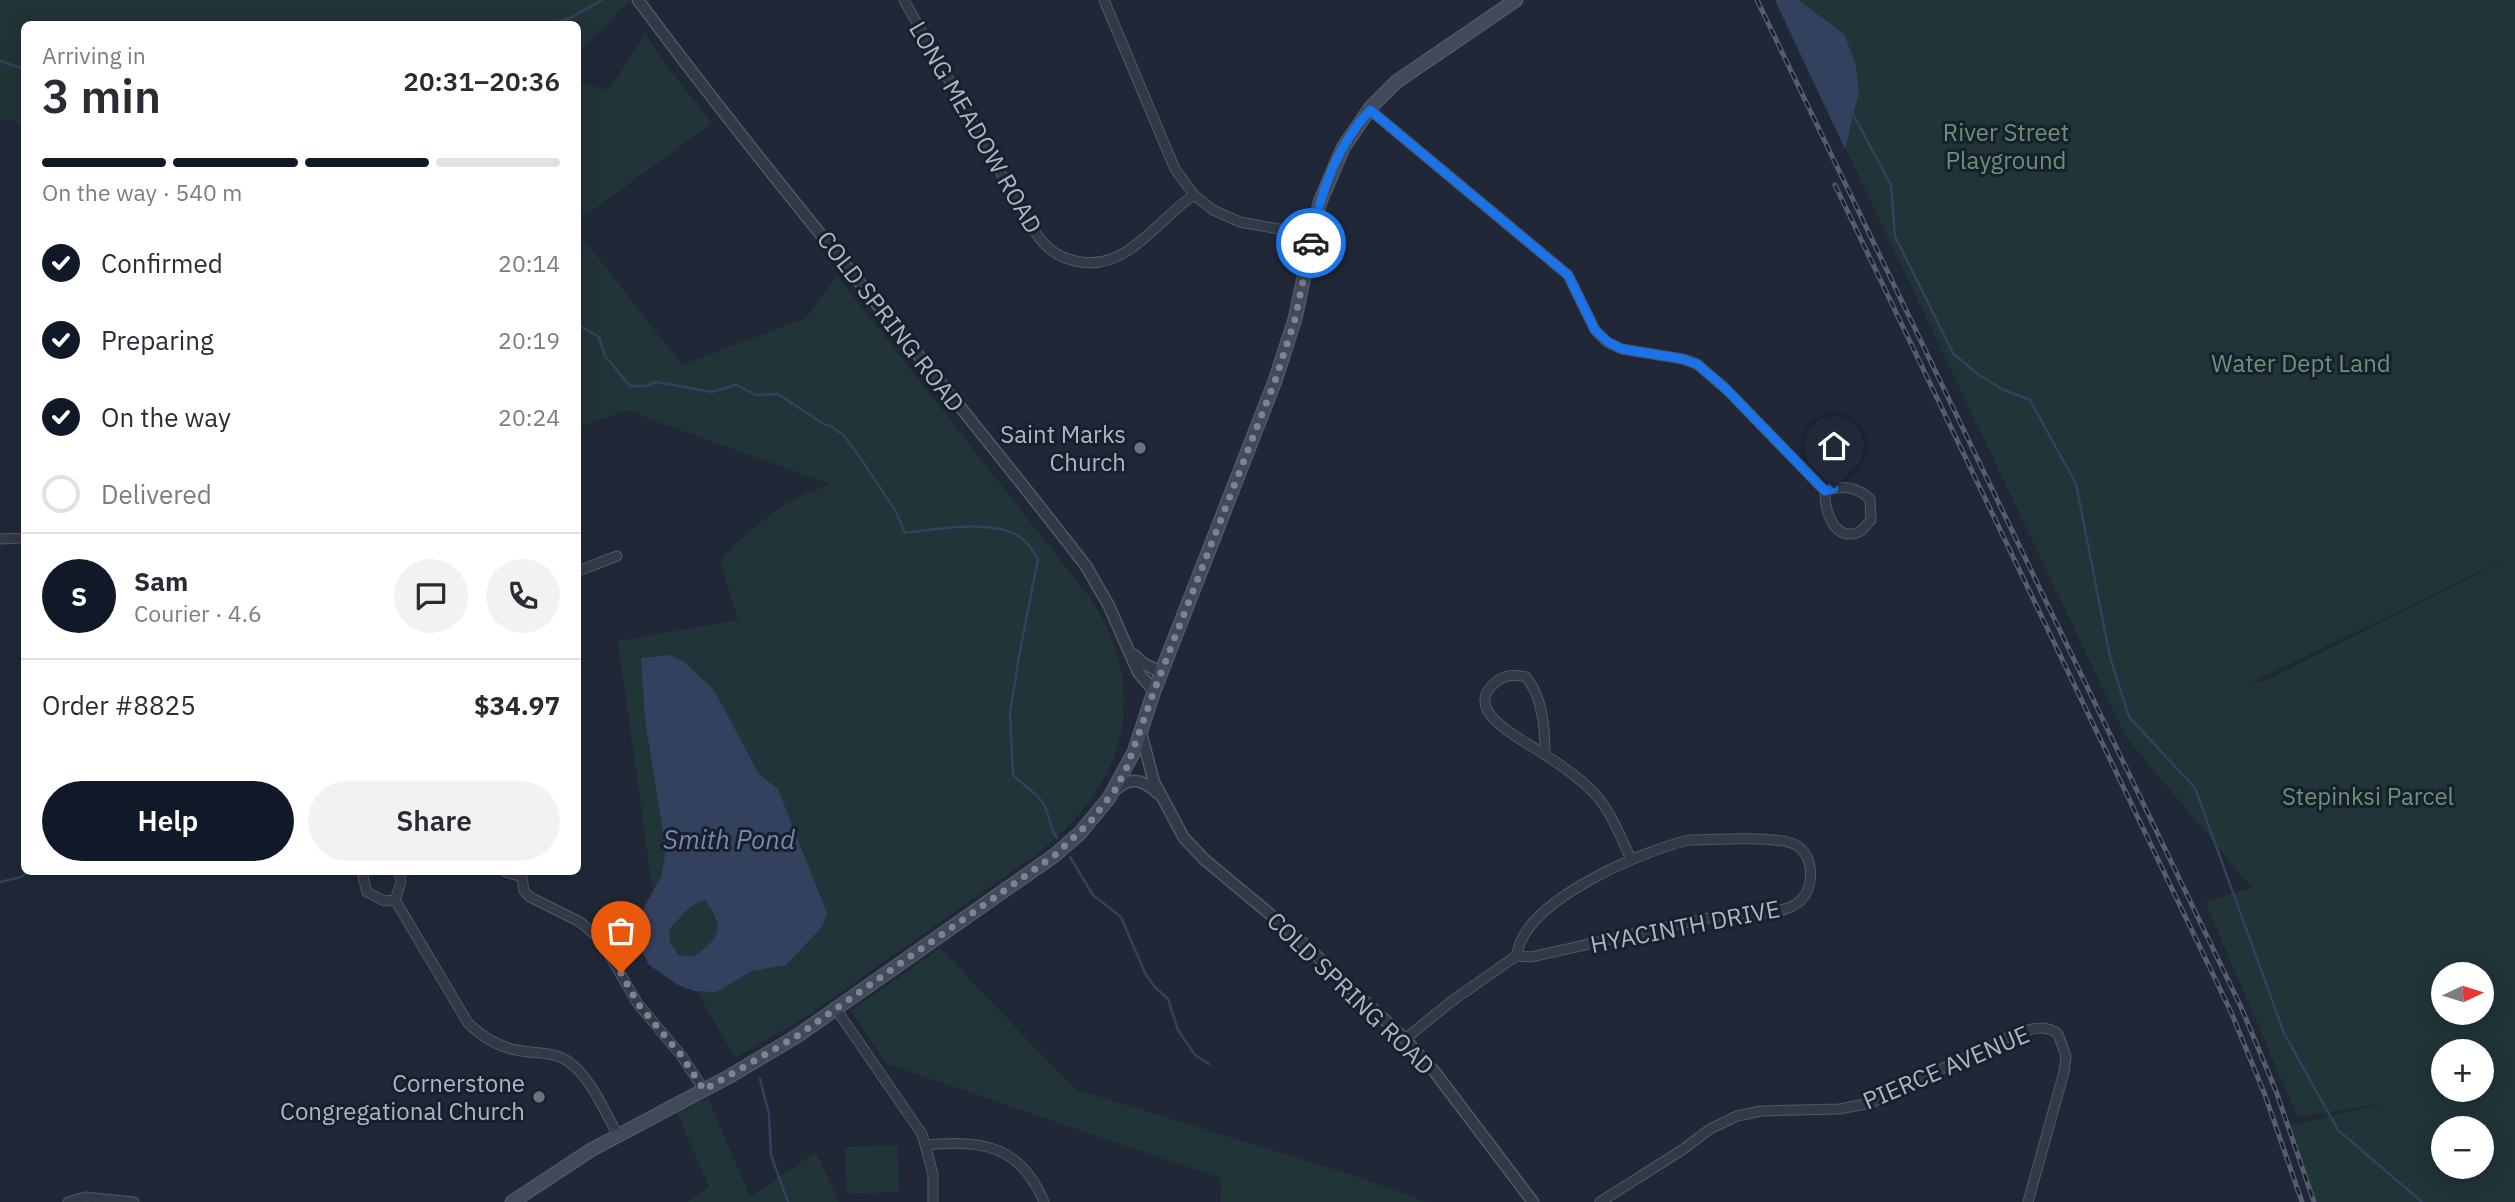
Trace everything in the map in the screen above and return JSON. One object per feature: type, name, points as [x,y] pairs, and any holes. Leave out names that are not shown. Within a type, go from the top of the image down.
[{"type":"main road","points":[[512,1202],[591,1150],[704,1090],[797,1036],[1055,855],[1090,822],[1115,790],[1127,767],[1283,358],[1300,300],[1320,202],[1350,135],[1380,96],[1412,69],[1516,0]]},
{"type":"street","name":"COLD SPRING ROAD","points":[[638,0],[688,67],[1064,538],[1100,588],[1138,672],[1154,691]]},
{"type":"street","name":"LONG MEADOW ROAD","points":[[904,0],[1025,216],[1045,246],[1054,254],[1086,263],[1114,258],[1126,252],[1178,205],[1194,195]]},
{"type":"street","points":[[1104,0],[1175,169],[1194,195],[1213,210],[1240,222],[1312,235]]},
{"type":"street","points":[[1370,110],[1568,275],[1595,330],[1608,342],[1622,349],[1683,359],[1697,364],[1726,389],[1825,491],[1827,516],[1836,528],[1844,533],[1859,532],[1871,520],[1870,499],[1863,492],[1848,487],[1825,491]]},
{"type":"street","points":[[0,540],[21,538]]},
{"type":"street","points":[[581,570],[617,556]]},
{"type":"street","name":"COLD SPRING ROAD","points":[[1130,650],[1144,664],[1161,672]]},
{"type":"street","points":[[1545,754],[1544,725],[1533,686],[1526,677],[1514,674],[1503,676],[1493,683],[1485,698],[1489,713],[1500,727],[1545,754],[1592,790],[1613,822],[1631,859]]},
{"type":"street","name":"COLD SPRING ROAD","points":[[1141,733],[1159,795],[1184,838],[1205,860],[1289,930],[1405,1039],[1440,1079],[1533,1202]]},
{"type":"street","points":[[1115,790],[1128,781],[1139,780],[1159,795]]},
{"type":"street","name":"HYACINTH DRIVE","points":[[1405,1039],[1516,956],[1521,939],[1555,903],[1587,882],[1660,847],[1689,841],[1780,840],[1799,846],[1812,871],[1805,896],[1787,909],[1738,913],[1657,928],[1531,957],[1516,956]]},
{"type":"street","points":[[363,875],[367,892],[384,901],[395,900]]},
{"type":"street","points":[[395,900],[400,889],[399,875]]},
{"type":"street","points":[[516,875],[522,877],[524,891],[530,897],[580,922],[600,939],[638,1004],[681,1055],[704,1090]]},
{"type":"street","points":[[395,900],[468,1023],[478,1033],[500,1045],[559,1056],[569,1062],[586,1078],[618,1135]]},
{"type":"street","points":[[836,1009],[922,1134],[933,1174],[933,1202]]},
{"type":"street","name":"PIERCE AVENUE","points":[[1600,1202],[1710,1129],[1737,1116],[1761,1111],[1839,1109],[1871,1103],[2008,1037],[2028,1030],[2049,1029],[2059,1034],[2066,1056],[2028,1202]]},
{"type":"street","points":[[926,1145],[957,1141],[1003,1153],[1032,1176],[1044,1202]]},
{"type":"street","points":[[68,1202],[85,1196],[134,1202]]},
{"type":"green space","points":[[0,0],[630,0],[581,51],[581,21],[21,21],[21,128],[13,120],[0,120]]},
{"type":"green space","points":[[1775,0],[2515,0],[2515,1202],[2313,1202],[2289,1126],[2390,1102],[2298,1117],[2205,902],[2252,888],[2126,737]],"holes":[[[2509,558],[2269,679],[2248,684]]]},
{"type":"green space","points":[[645,34],[712,123],[581,219],[581,83],[609,90]]},
{"type":"green space","points":[[581,236],[682,365],[806,318],[837,276],[1091,599],[1110,634],[1120,668],[1124,701],[1121,734],[1110,765],[1094,794],[1071,823],[1043,849],[810,1014],[735,1058],[657,922],[618,641],[738,620],[720,560],[777,510],[830,484],[644,417],[637,411],[624,411],[581,427]]},
{"type":"green space","points":[[940,948],[1078,1090],[1365,1179],[1426,1202],[1221,1202],[1220,1178],[887,1064],[851,1011]]},
{"type":"green space","points":[[708,1098],[750,1197],[816,1152],[839,1202],[687,1202],[709,1187],[677,1113]]},
{"type":"green space","points":[[897,1145],[899,1192],[847,1194],[845,1147]]},
{"type":"water","points":[[1775,0],[1798,0],[1844,34],[1855,62],[1859,91],[1845,149]]},
{"type":"water","name":"Smith Pond","points":[[670,655],[683,661],[714,690],[759,774],[778,789],[827,913],[822,927],[786,965],[752,971],[716,992],[694,991],[678,985],[649,965],[640,947],[638,925],[642,911],[661,877],[666,851],[645,719],[641,658]],"holes":[[[705,900],[718,926],[714,938],[693,957],[678,955],[670,942],[669,929],[691,906]]]},
{"type":"waterway","points":[[561,21],[602,0]]},
{"type":"waterway","points":[[0,61],[21,68]]},
{"type":"waterway","points":[[1852,116],[1891,185],[1895,236],[1953,353],[1976,373],[2002,389],[2030,400],[2076,484],[2110,657],[2129,717],[2195,788],[2284,1033],[2338,1130],[2422,1202]]},
{"type":"waterway","points":[[581,327],[599,337],[605,356],[630,386],[646,386],[656,382],[712,392],[736,385],[756,395],[778,394],[829,425],[843,435],[857,453],[895,510],[905,533],[950,527],[984,527],[1000,529],[1025,541],[1038,559],[1010,713],[1013,775],[1042,802],[1057,838]]},
{"type":"waterway","points":[[1070,857],[1093,895],[1121,917],[1145,973],[1168,999],[1178,1030],[1195,1055],[1209,1064]]},
{"type":"waterway","points":[[0,882],[23,875]]},
{"type":"waterway","points":[[760,1079],[769,1114],[771,1155],[788,1202]]},
{"type":"railway","points":[[1757,0],[2241,1007],[2276,1091],[2314,1202]]},
{"type":"railway","points":[[1835,185],[2231,1012],[2265,1095],[2302,1202]]},
{"type":"way so far","points":[[621,973],[638,1004],[681,1055],[704,1090],[797,1036],[1055,855],[1080,833],[1115,790],[1134,752],[1154,691],[1275,381],[1295,319],[1311,243]]},
{"type":"place","name":"Saint Marks Church","points":[[1140,448]]},
{"type":"place","name":"Cornerstone Congregational Church","points":[[539,1097]]},
{"type":"route","points":[[1311,243],[1320,202],[1334,166],[1350,135],[1370,110],[1568,275],[1595,330],[1608,342],[1622,349],[1683,359],[1697,364],[1726,389],[1825,491],[1834,488]]},
{"type":"park label","name":"River Street Playground","points":[[2006,146]]},
{"type":"park label","name":"Water Dept Land","points":[[2301,363]]},
{"type":"park label","name":"Stepinksi Parcel","points":[[2368,796]]}]
